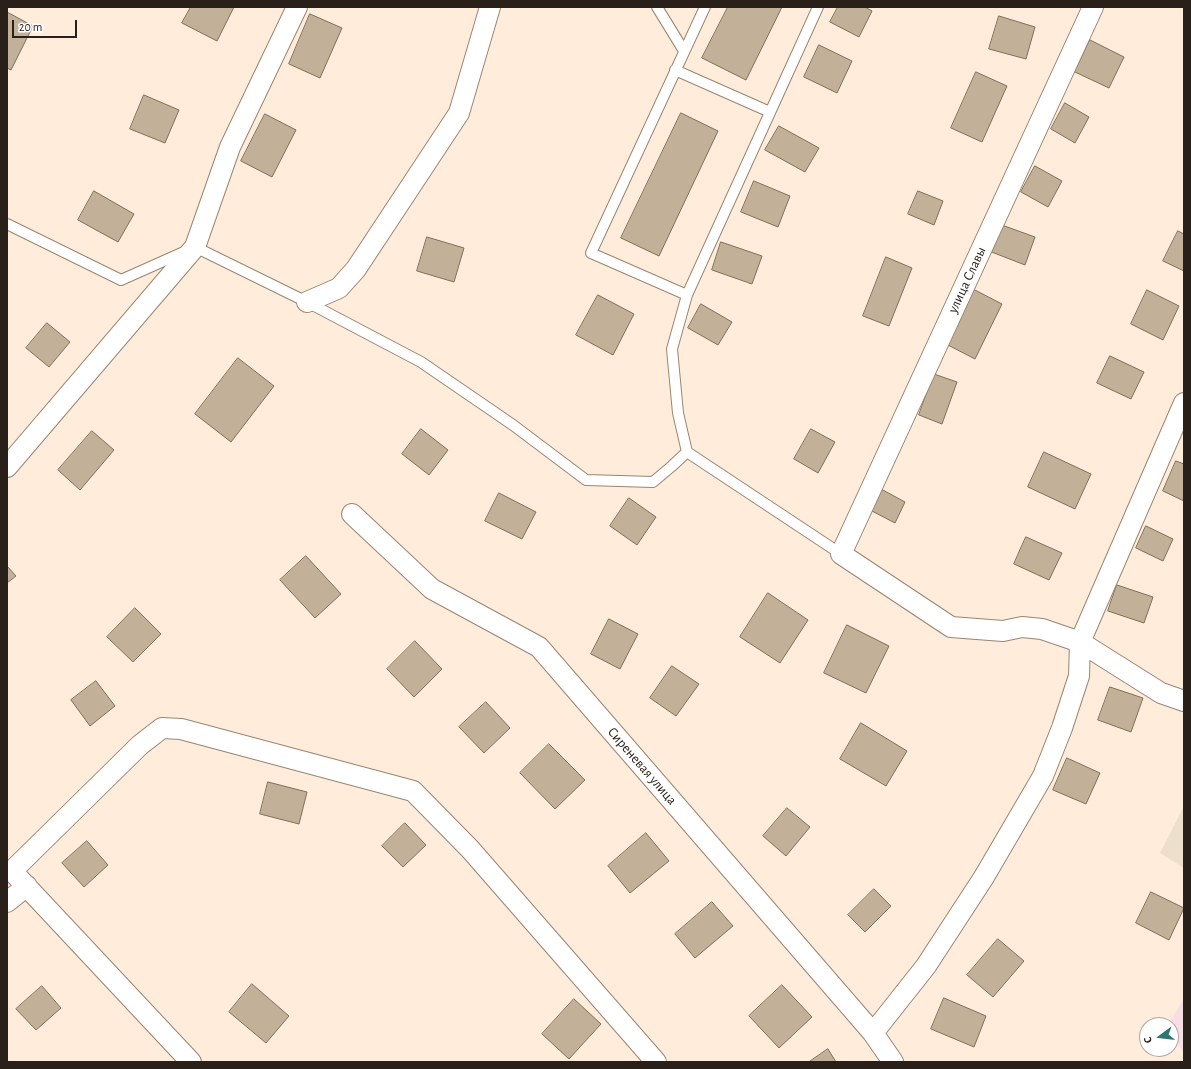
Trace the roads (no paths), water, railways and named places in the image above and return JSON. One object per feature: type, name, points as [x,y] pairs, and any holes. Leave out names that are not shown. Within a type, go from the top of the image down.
[{"type":"street","points":[[7,467],[195,247],[230,147],[296,7]]},
{"type":"street","points":[[307,302],[339,288],[356,268],[459,113],[490,7]]},
{"type":"street","name":"улица Славы","points":[[841,554],[1093,7]]},
{"type":"street","points":[[872,1033],[930,960],[984,877],[1043,776],[1062,728],[1079,676],[1080,642],[1184,403]]},
{"type":"street","name":"Сиреневая улица","points":[[352,514],[432,589],[539,647],[872,1033],[893,1062]]},
{"type":"street","points":[[841,554],[951,627],[1003,631],[1022,627],[1042,628],[1080,642],[1161,693],[1184,701]]},
{"type":"street","points":[[191,1062],[12,871],[140,745],[162,728],[181,729],[413,790],[470,849],[656,1062]]},
{"type":"street","points":[[7,902],[27,886]]},
{"type":"lane","points":[[657,7],[684,51]]},
{"type":"lane","points":[[687,295],[591,253],[705,7]]},
{"type":"lane","points":[[818,7],[687,295],[672,348],[678,413],[686,452],[841,554]]},
{"type":"lane","points":[[675,70],[770,112]]},
{"type":"lane","points":[[7,224],[121,280],[195,247],[307,302],[421,362],[513,425],[586,480],[652,482],[672,466],[686,452]]}]
